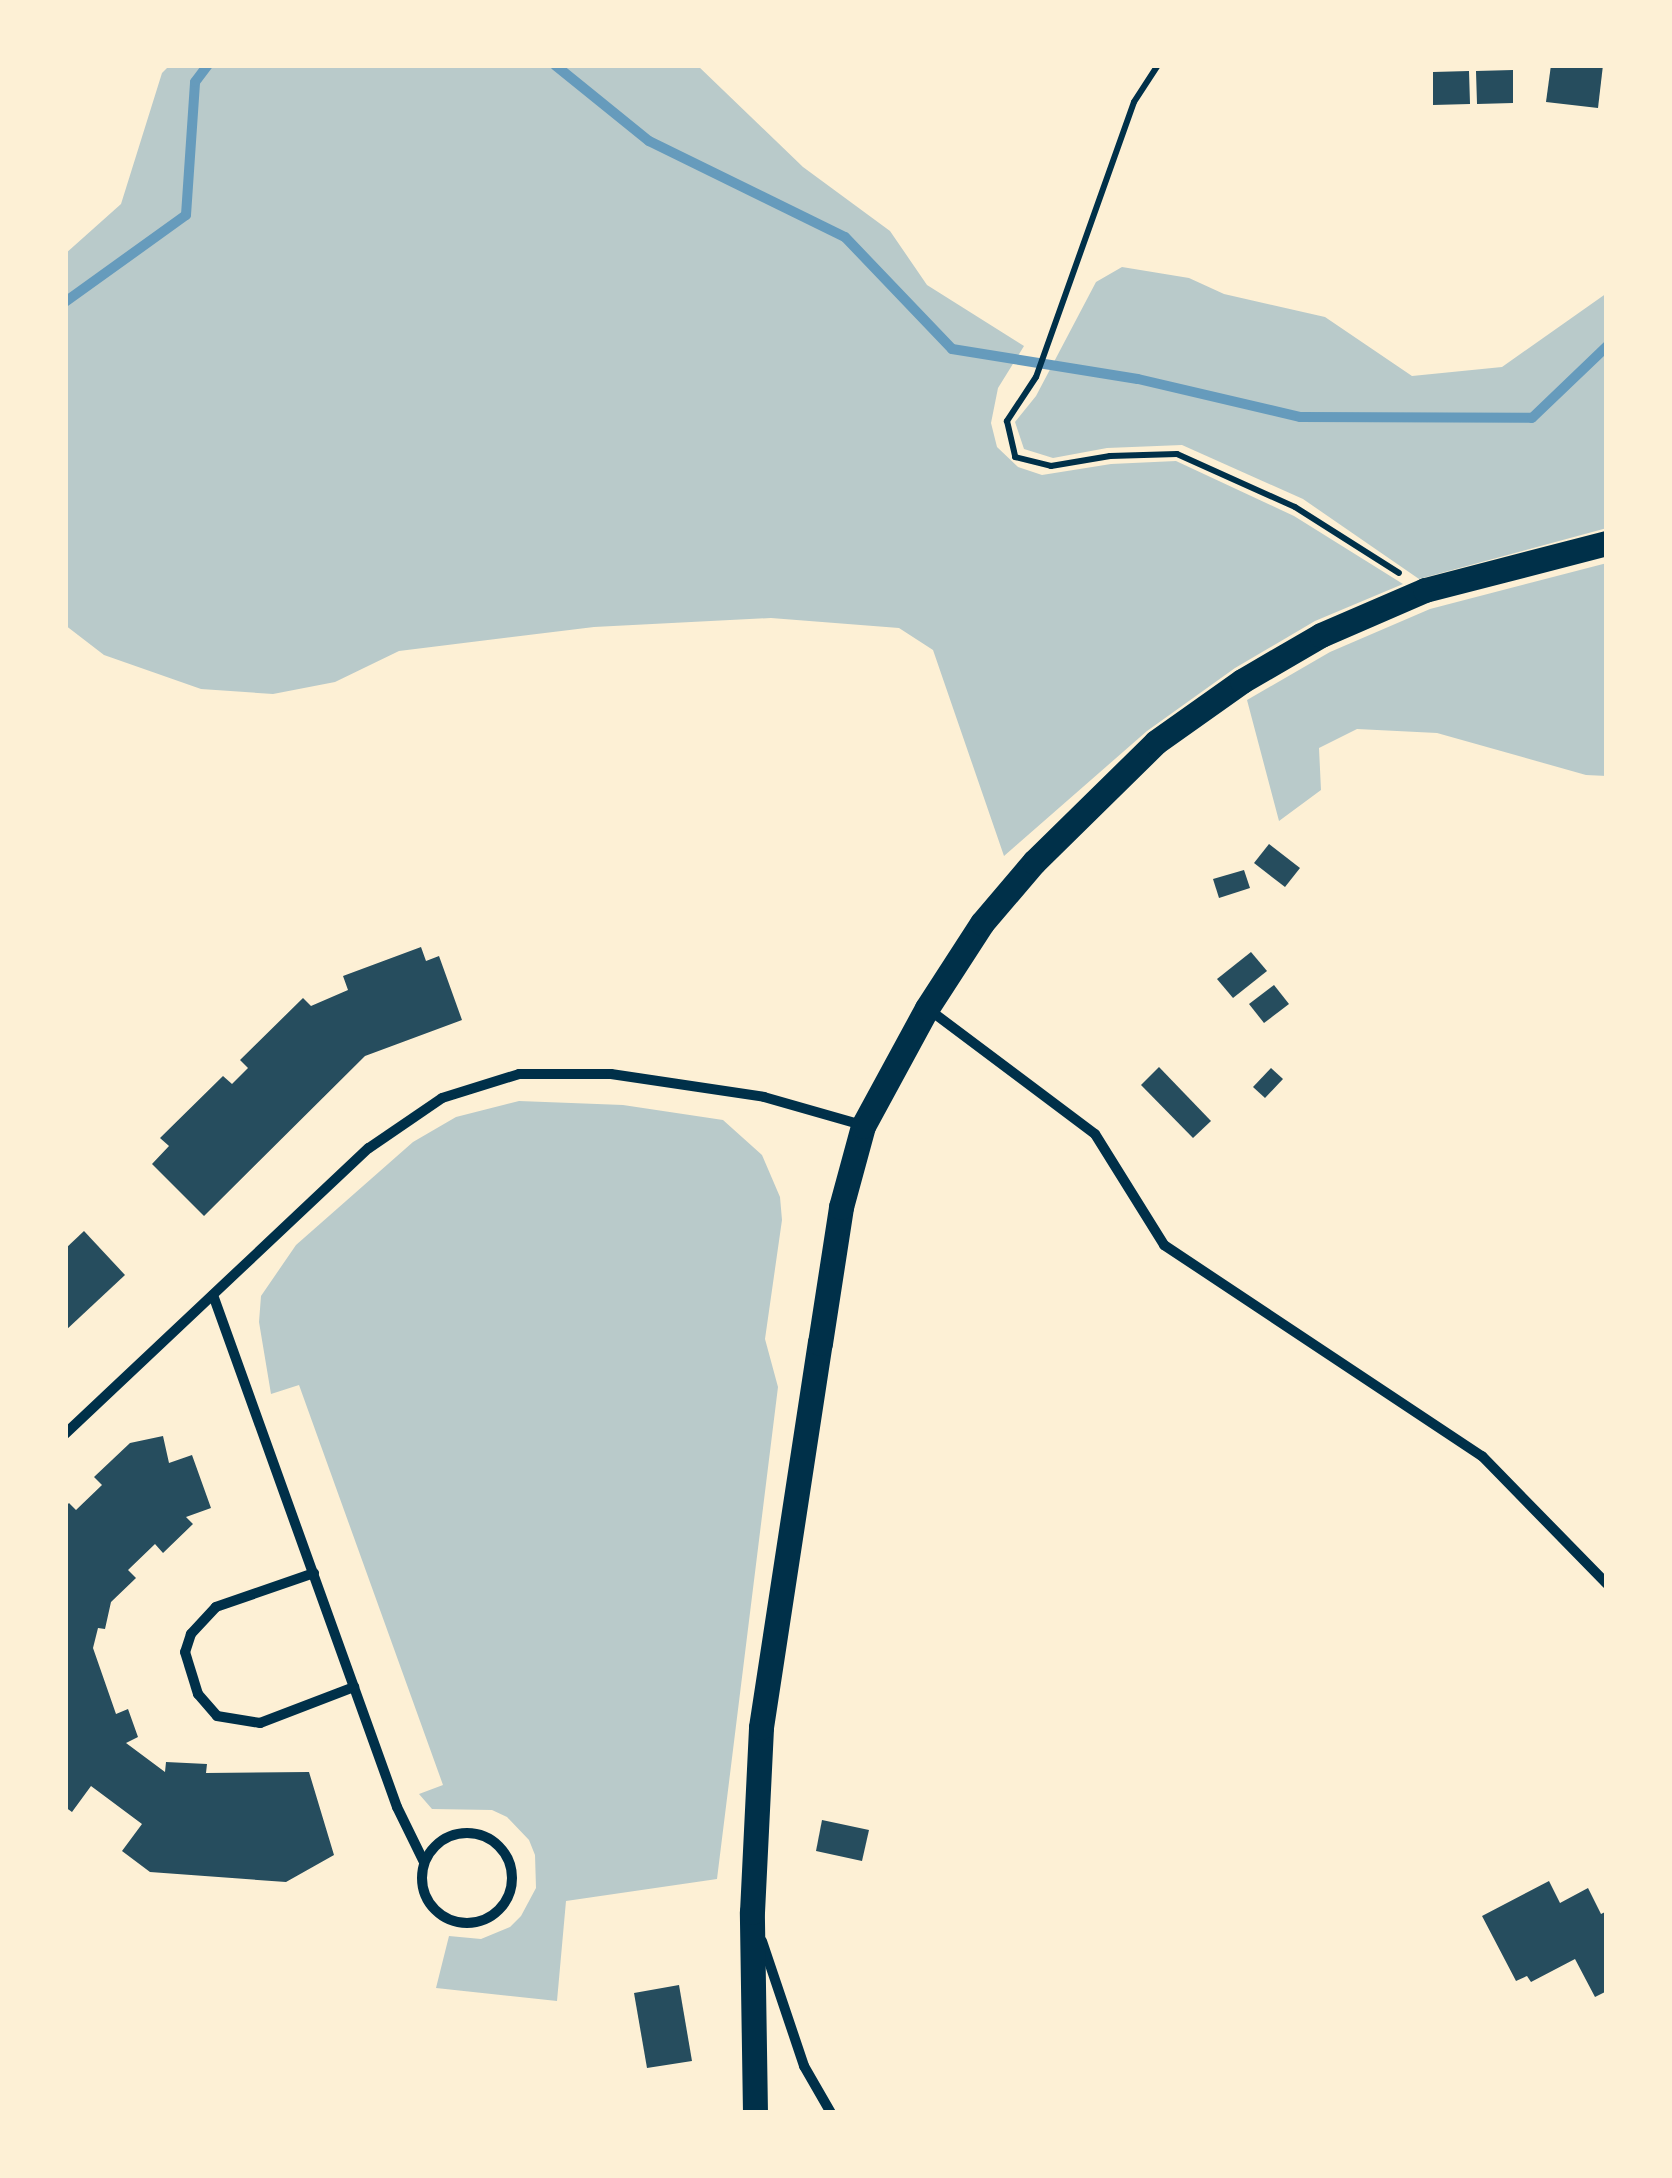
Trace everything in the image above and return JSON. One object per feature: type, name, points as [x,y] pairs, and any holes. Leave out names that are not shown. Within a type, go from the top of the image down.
[{"type":"main road","points":[[755,2101],[752,1912],[760,1727],[841,1207],[863,1126],[926,1008],[982,923],[1034,862],[1156,742],[1242,680],[1321,634],[1425,590],[1607,543]]},
{"type":"street","points":[[926,1008],[1095,1134],[1164,1245],[1482,1456],[1607,1584]]},
{"type":"street","points":[[65,1434],[369,1148],[442,1098],[520,1074],[628,1076],[764,1097],[863,1126]]},
{"type":"street","points":[[213,1295],[397,1807],[424,1862],[422,1877],[430,1904],[453,1921],[482,1920],[504,1904],[510,1891],[510,1864],[504,1852],[482,1835],[454,1834],[441,1840],[424,1862]]},
{"type":"street","points":[[314,1573],[216,1607],[192,1634],[185,1652],[198,1694],[216,1716],[260,1723],[354,1687]]},
{"type":"street","points":[[752,1912],[804,2066],[831,2113]]},
{"type":"path","points":[[1158,65],[1134,102],[1036,377],[1006,421],[1016,457],[1051,466],[1110,456],[1177,454],[1295,507],[1425,590]]},
{"type":"shaded area","points":[[170,65],[697,65],[803,167],[890,231],[927,285],[1024,346],[998,388],[991,423],[997,447],[1018,467],[1042,475],[1111,464],[1176,461],[1294,516],[1403,584],[1315,621],[1235,668],[1147,731],[1004,856],[933,650],[899,628],[771,618],[594,627],[399,651],[335,682],[273,694],[201,689],[104,655],[65,625],[65,254],[121,204],[162,73]]},
{"type":"shaded area","points":[[1122,267],[1189,278],[1224,294],[1325,317],[1412,376],[1502,367],[1607,293],[1607,528],[1419,579],[1303,499],[1182,445],[1107,448],[1053,458],[1024,449],[1015,422],[1036,396],[1096,282]]},
{"type":"shaded area","points":[[1607,563],[1607,776],[1586,775],[1437,733],[1357,729],[1319,748],[1321,790],[1279,821],[1247,700],[1330,652],[1430,609]]},
{"type":"shaded area","points":[[519,1101],[623,1105],[723,1120],[762,1155],[780,1197],[782,1220],[765,1339],[778,1387],[717,1879],[566,1901],[557,2001],[436,1988],[449,1936],[481,1939],[510,1927],[521,1916],[536,1888],[535,1855],[529,1840],[507,1817],[492,1810],[432,1809],[419,1794],[443,1785],[299,1385],[271,1394],[259,1322],[261,1296],[296,1245],[413,1142],[456,1117]]},
{"type":"building","points":[[1551,65],[1603,65],[1598,108],[1546,102]]},
{"type":"building","points":[[1513,70],[1513,103],[1477,104],[1476,71]]},
{"type":"building","points":[[1469,71],[1470,104],[1433,105],[1433,72]]},
{"type":"building","points":[[1269,844],[1300,868],[1285,887],[1254,863]]},
{"type":"building","points":[[1244,870],[1250,888],[1219,898],[1213,879]]},
{"type":"building","points":[[421,947],[426,961],[439,956],[462,1020],[365,1056],[204,1216],[152,1164],[169,1146],[160,1138],[223,1076],[232,1084],[248,1068],[240,1060],[303,998],[311,1006],[348,990],[343,976]]},
{"type":"building","points":[[1251,952],[1267,971],[1233,998],[1217,979]]},
{"type":"building","points":[[1274,985],[1289,1004],[1264,1023],[1249,1004]]},
{"type":"building","points":[[1159,1067],[1211,1121],[1193,1138],[1141,1085]]},
{"type":"building","points":[[1271,1068],[1283,1079],[1265,1098],[1253,1087]]},
{"type":"building","points":[[84,1231],[125,1275],[65,1331],[65,1249]]},
{"type":"building","points":[[163,1436],[169,1463],[192,1455],[211,1508],[186,1517],[193,1524],[163,1553],[155,1544],[128,1570],[136,1578],[111,1602],[105,1629],[98,1628],[93,1648],[116,1714],[128,1709],[138,1737],[126,1743],[165,1772],[166,1762],[207,1764],[206,1773],[309,1772],[334,1855],[286,1882],[150,1872],[122,1851],[142,1824],[91,1786],[72,1812],[65,1807],[65,1507],[69,1503],[76,1510],[102,1485],[94,1477],[130,1443]]},
{"type":"building","points":[[822,1820],[869,1830],[862,1861],[816,1851]]},
{"type":"building","points":[[1549,1881],[1560,1903],[1588,1888],[1601,1914],[1607,1911],[1607,1991],[1595,1997],[1575,1959],[1531,1982],[1527,1976],[1516,1981],[1482,1916]]},
{"type":"building","points":[[679,1985],[692,2061],[647,2068],[634,1993]]},
{"type":"waterway","points":[[65,302],[186,215],[195,82],[208,65]]},
{"type":"waterway","points":[[555,65],[649,141],[845,237],[952,349],[1138,379],[1300,417],[1532,418],[1607,346]]}]
